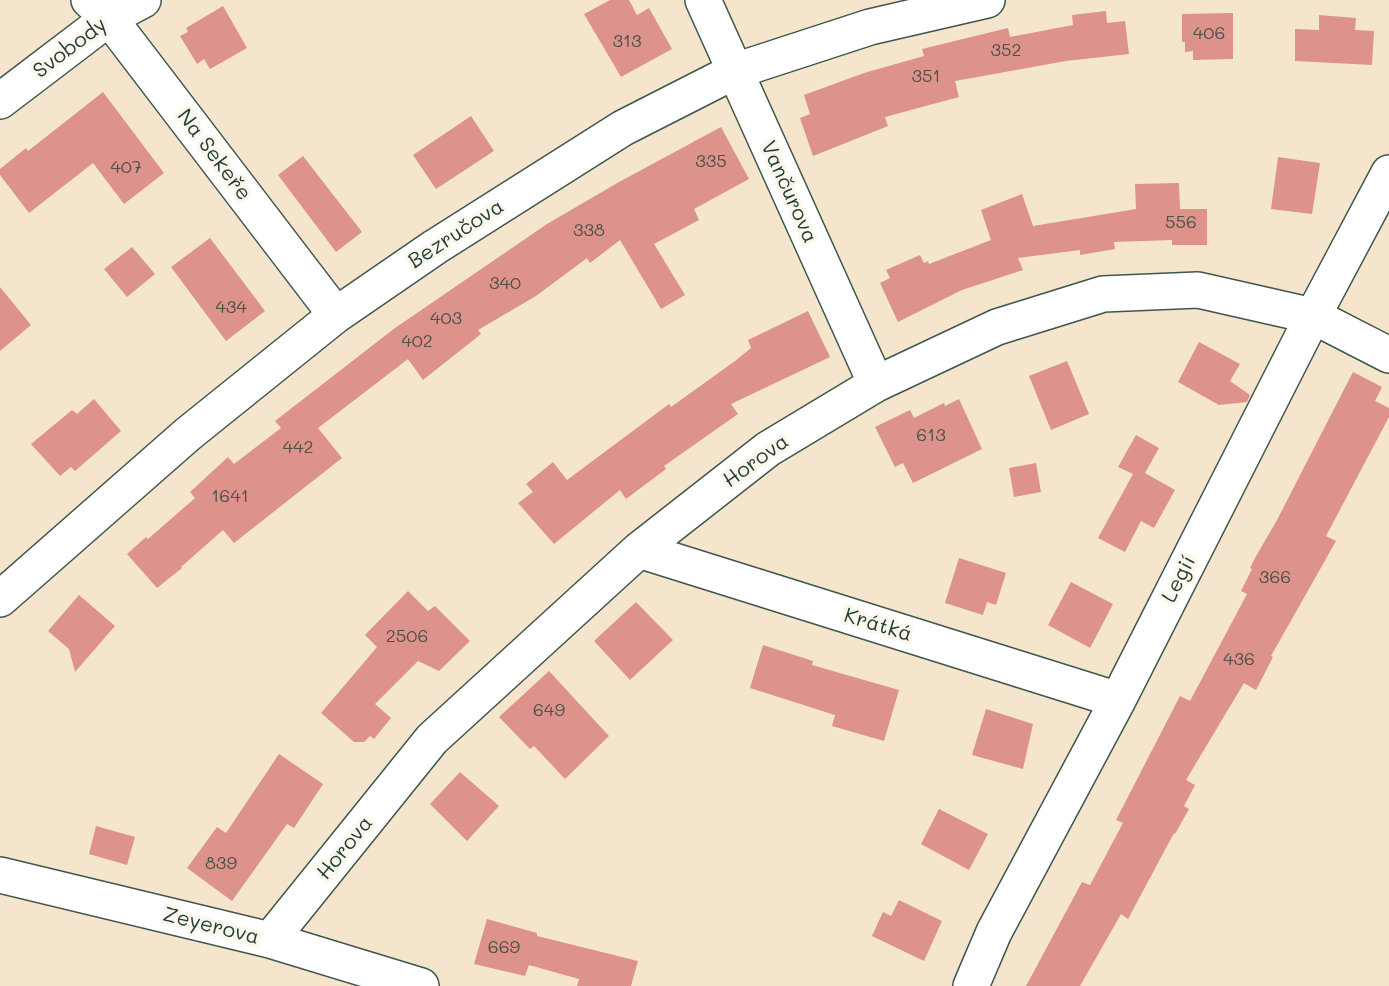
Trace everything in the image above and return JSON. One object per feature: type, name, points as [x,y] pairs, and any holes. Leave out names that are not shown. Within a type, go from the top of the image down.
[{"type":"street","name":"Svobody","points":[[0,101],[99,9],[143,0]]},
{"type":"street","name":"Vančurova","points":[[703,0],[876,384]]},
{"type":"street","name":"Bezručova","points":[[0,599],[188,434],[336,314],[435,247],[623,128],[735,71],[870,27],[987,0]]},
{"type":"street","name":"Na Sekeře","points":[[99,9],[336,314]]},
{"type":"street","name":"Legií","points":[[971,986],[993,932],[1118,700],[1313,316],[1389,173]]},
{"type":"street","name":"Horova","points":[[270,940],[432,740],[639,550],[768,449],[876,384],[997,327],[1103,294],[1198,290],[1313,316],[1389,355]]},
{"type":"street","name":"Krátká","points":[[639,550],[1118,700]]},
{"type":"street","name":"Zeyerova","points":[[0,875],[270,940],[421,986]]},
{"type":"building","points":[[610,0],[629,0],[637,15],[649,8],[672,49],[621,77],[584,14]]},
{"type":"building","points":[[223,6],[247,48],[210,69],[204,59],[197,64],[180,36],[188,32],[186,28]]},
{"type":"building","points":[[1106,11],[1107,23],[1125,21],[1129,54],[1066,61],[955,81],[959,97],[885,117],[888,126],[813,156],[800,118],[810,114],[804,95],[864,73],[924,56],[922,49],[1008,28],[1010,37],[1073,25],[1072,15]]},
{"type":"building","points":[[1233,13],[1233,59],[1193,60],[1193,51],[1185,52],[1185,42],[1182,42],[1182,14]]},
{"type":"building","points":[[1319,15],[1356,18],[1355,30],[1374,31],[1372,65],[1295,61],[1295,29],[1319,30]]},
{"type":"building","points":[[103,92],[164,173],[124,204],[93,163],[29,213],[0,175],[0,169],[26,148],[28,151]]},
{"type":"building","points":[[471,116],[494,151],[436,189],[413,155]]},
{"type":"building","points":[[721,127],[749,179],[694,209],[699,220],[654,244],[685,295],[661,309],[620,240],[590,263],[587,258],[536,296],[478,330],[481,334],[423,380],[408,359],[318,428],[342,458],[234,543],[223,530],[157,588],[127,554],[195,498],[190,492],[228,457],[234,464],[281,428],[275,421],[395,328],[547,224]]},
{"type":"building","points":[[303,156],[362,232],[336,252],[278,175]]},
{"type":"building","points":[[1278,157],[1320,163],[1312,214],[1271,209]]},
{"type":"building","points":[[1179,183],[1180,209],[1207,209],[1207,245],[1172,245],[1172,240],[1114,242],[1115,249],[1080,255],[1080,250],[1018,258],[1023,270],[962,290],[898,322],[880,283],[890,278],[886,270],[920,255],[924,263],[928,261],[929,264],[991,240],[981,210],[1022,194],[1033,226],[1136,209],[1135,184]]},
{"type":"building","points":[[210,238],[265,311],[226,341],[171,267]]},
{"type":"building","points":[[132,247],[155,274],[127,297],[104,269]]},
{"type":"building","points":[[0,287],[31,325],[0,351]]},
{"type":"building","points":[[808,311],[830,357],[731,404],[738,414],[664,466],[666,469],[626,499],[620,490],[554,544],[518,503],[533,492],[526,484],[553,462],[567,480],[669,404],[671,407],[735,361],[751,348],[748,340]]},
{"type":"building","points":[[1199,342],[1240,364],[1230,381],[1250,395],[1247,402],[1219,405],[1178,382]]},
{"type":"building","points":[[1067,361],[1089,414],[1051,430],[1029,376]]},
{"type":"building","points":[[1353,372],[1382,387],[1375,401],[1389,408],[1389,417],[1326,536],[1336,541],[1271,656],[1273,657],[1256,690],[1244,683],[1186,780],[1195,785],[1184,806],[1189,809],[1128,919],[1121,914],[1080,986],[1026,986],[1082,882],[1090,885],[1123,823],[1116,820],[1180,696],[1190,701],[1247,594],[1241,591],[1252,569],[1250,568]]},
{"type":"building","points":[[94,399],[121,431],[75,471],[71,467],[60,476],[31,444],[72,410],[77,414]]},
{"type":"building","points":[[959,399],[982,449],[913,483],[903,463],[895,467],[875,427],[910,410],[914,418],[944,403],[945,406]]},
{"type":"building","points":[[1136,435],[1159,448],[1145,473],[1175,490],[1154,528],[1141,521],[1125,552],[1098,538],[1133,474],[1118,467]]},
{"type":"building","points":[[1036,463],[1041,492],[1014,497],[1009,468]]},
{"type":"building","points":[[959,558],[1006,573],[996,605],[987,602],[983,615],[945,603]]},
{"type":"building","points":[[1071,582],[1113,604],[1090,648],[1048,625]]},
{"type":"building","points":[[408,591],[428,611],[435,606],[470,641],[439,671],[418,661],[375,704],[391,718],[374,739],[370,736],[364,742],[354,742],[321,713],[377,647],[365,635]]},
{"type":"building","points":[[79,595],[115,626],[75,672],[69,649],[48,631]]},
{"type":"building","points":[[636,602],[673,640],[630,680],[594,641]]},
{"type":"building","points":[[763,645],[813,661],[812,665],[899,690],[884,741],[832,726],[835,715],[750,688]]},
{"type":"building","points":[[549,671],[609,736],[565,779],[534,746],[530,749],[499,717]]},
{"type":"building","points":[[986,709],[1033,724],[1023,769],[972,755]]},
{"type":"building","points":[[279,754],[323,784],[294,828],[287,824],[232,901],[187,868],[217,827],[226,833]]},
{"type":"building","points":[[460,772],[499,806],[467,841],[430,804]]},
{"type":"building","points":[[939,809],[988,834],[969,870],[921,844]]},
{"type":"building","points":[[96,826],[135,837],[127,865],[89,854]]},
{"type":"building","points":[[899,900],[942,921],[924,961],[872,936],[883,912],[891,916]]},
{"type":"building","points":[[487,919],[537,933],[537,936],[638,961],[631,986],[577,986],[579,979],[529,965],[525,976],[474,964]]}]
